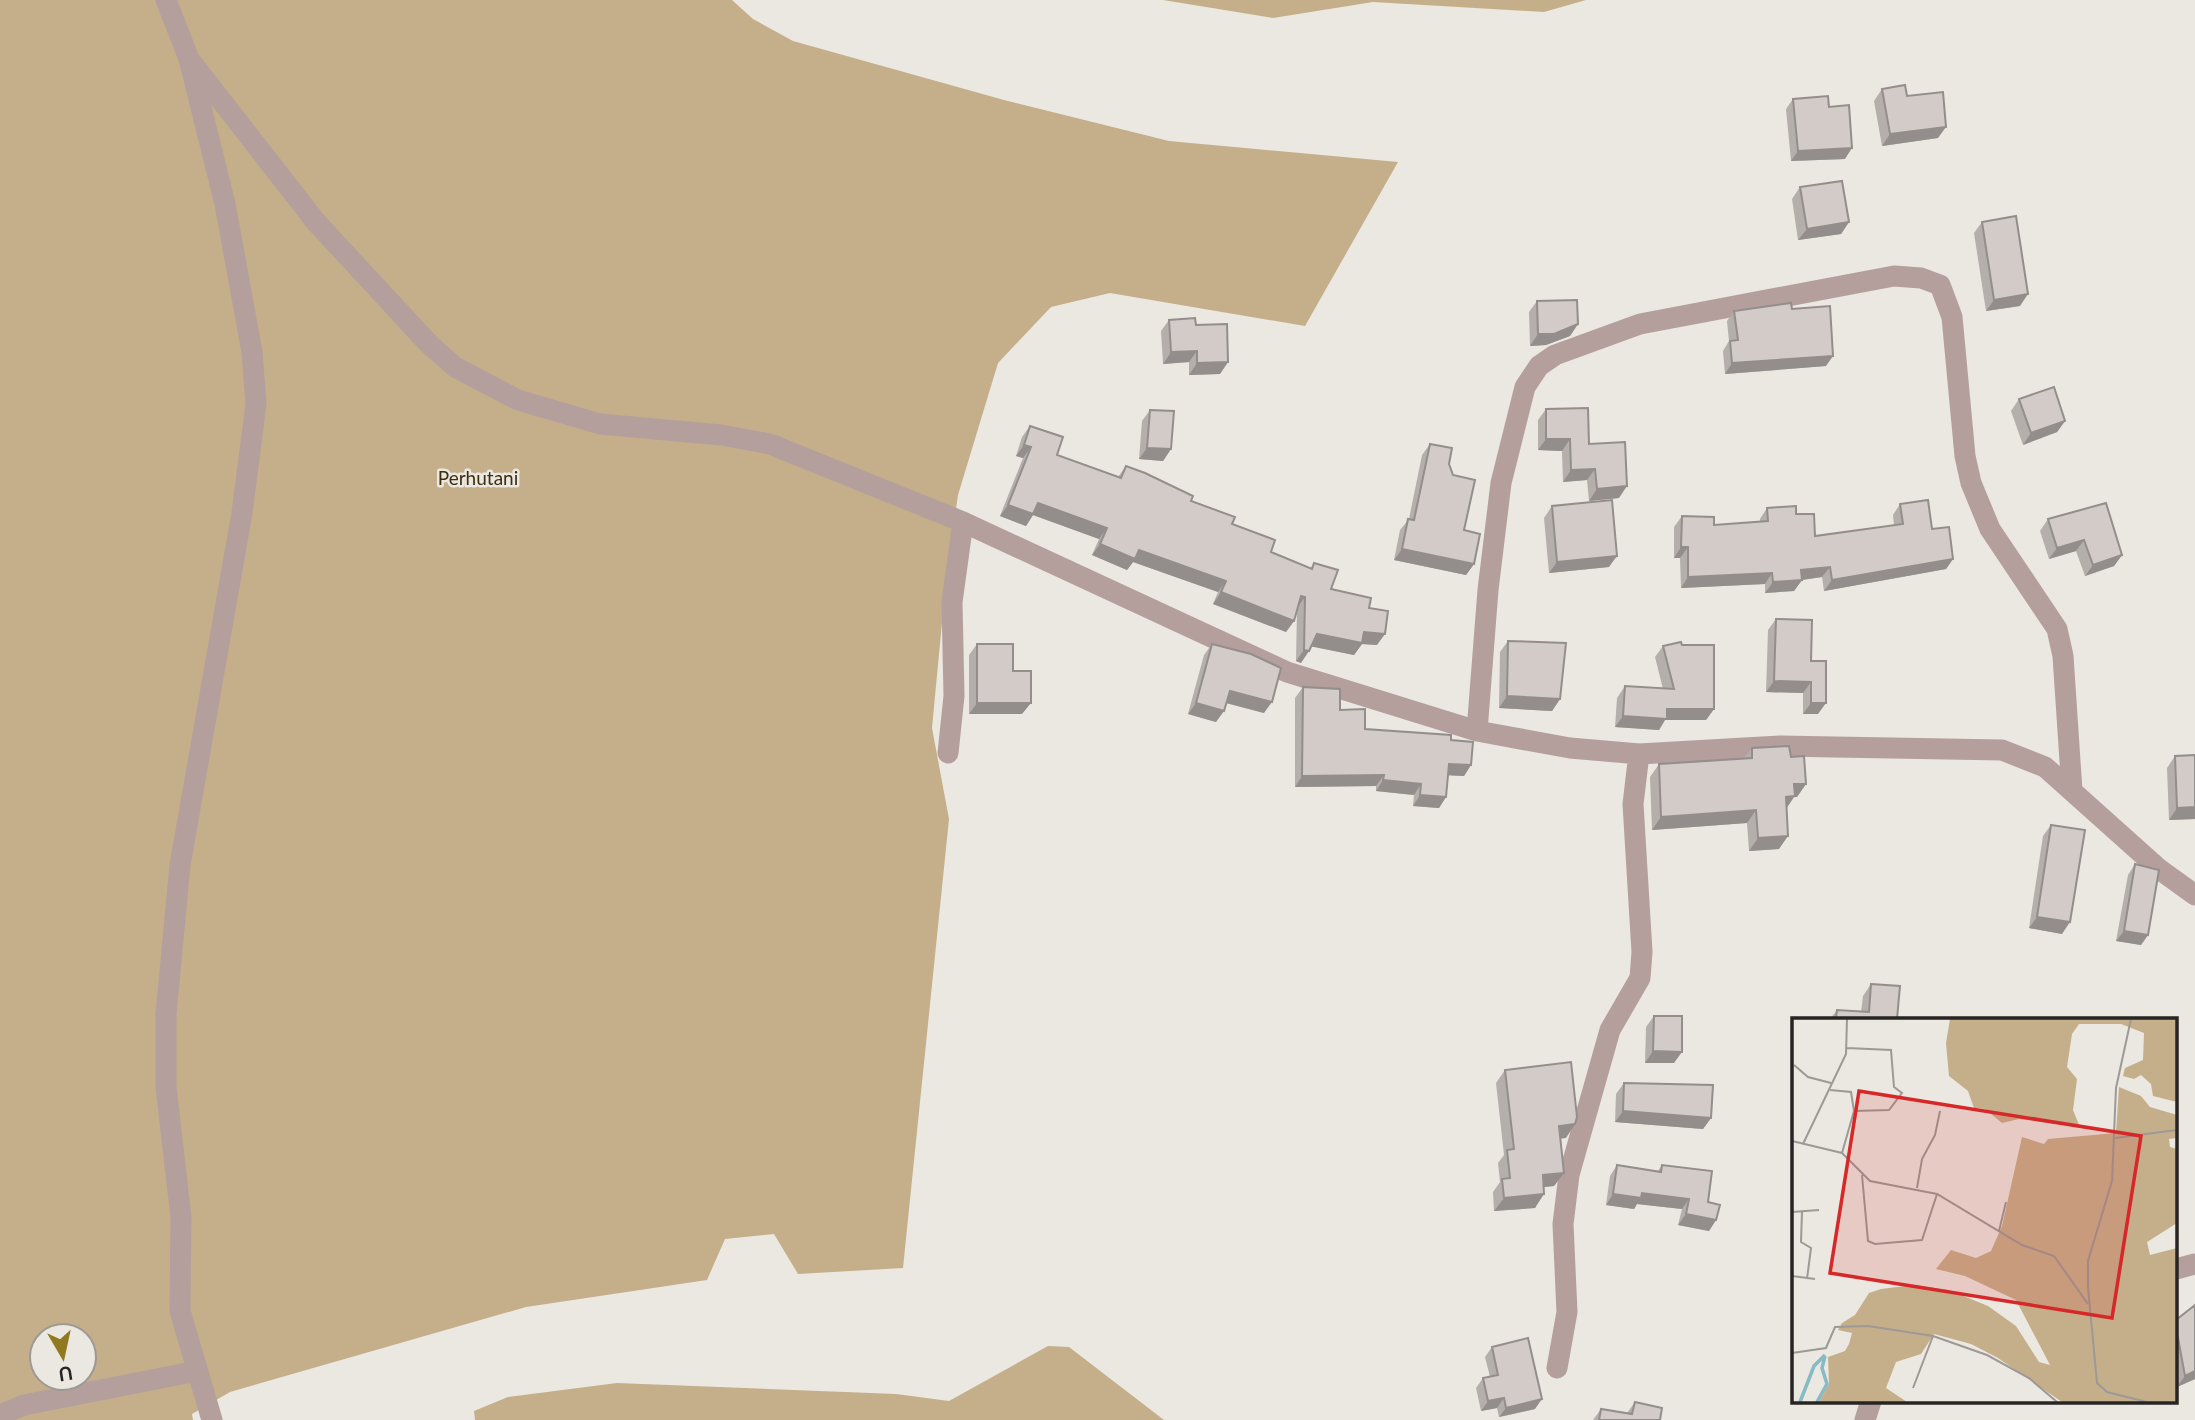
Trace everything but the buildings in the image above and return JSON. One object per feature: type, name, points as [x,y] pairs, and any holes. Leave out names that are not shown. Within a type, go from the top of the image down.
[{"type":"street","points":[[166,0],[189,59],[225,204],[252,352],[256,404],[243,513],[180,865],[166,1014],[166,1087],[181,1206],[180,1311],[212,1420]]},
{"type":"street","points":[[189,59],[316,222],[429,344],[456,368],[481,384],[518,400],[600,424],[721,435],[770,444],[963,522],[1287,671],[1477,731],[1570,748],[1639,754],[1780,746],[2002,750],[2045,767],[2159,869],[2195,895]]},
{"type":"street","points":[[1477,731],[1488,590],[1501,483],[1525,387],[1539,366],[1555,355],[1640,324],[1894,276],[1921,278],[1940,285],[1952,317],[1965,456],[1971,483],[1990,529],[2057,629],[2063,656],[2073,792]]},
{"type":"street","points":[[948,753],[954,696],[952,603],[963,522]]},
{"type":"street","points":[[1557,1368],[1567,1312],[1563,1224],[1569,1175],[1610,1030],[1640,978],[1642,953],[1633,804],[1639,754]]},
{"type":"street","points":[[2178,1268],[2195,1264]]},
{"type":"street","points":[[0,1415],[24,1405],[197,1371]]},
{"type":"street","points":[[1865,1420],[1871,1402]]},
{"type":"green space","name":"Perhutani","points":[[0,0],[732,0],[753,19],[793,41],[1004,100],[1169,141],[1398,162],[1305,326],[1110,293],[1051,307],[998,363],[958,495],[947,570],[932,728],[949,819],[903,1268],[798,1274],[774,1234],[725,1239],[707,1280],[526,1307],[230,1392],[192,1414],[193,1420],[0,1420]]},
{"type":"green space","points":[[1163,0],[1586,0],[1544,12],[1373,2],[1273,18]]},
{"type":"green space","points":[[1048,1346],[1069,1347],[1164,1420],[475,1420],[474,1411],[508,1397],[617,1383],[896,1394],[949,1401]]}]
